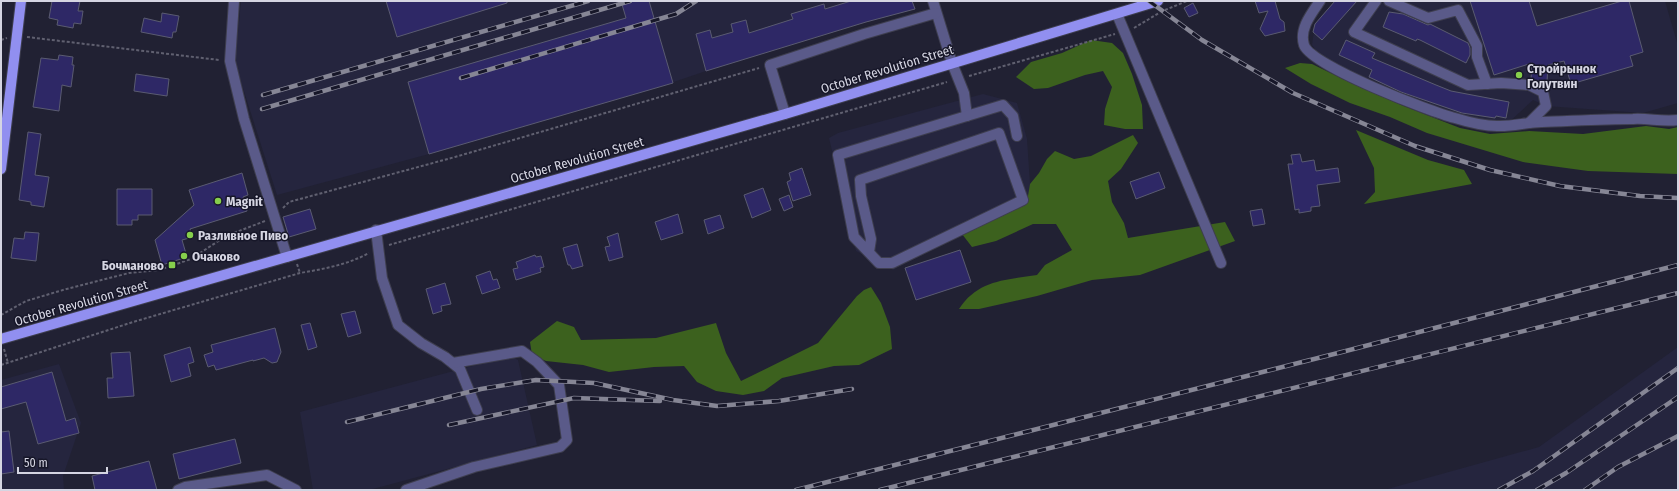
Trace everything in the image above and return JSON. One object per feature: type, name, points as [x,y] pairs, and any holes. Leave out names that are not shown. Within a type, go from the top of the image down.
[{"type":"main road","points":[[1,169],[21,1]]},
{"type":"main road","name":"October Revolution Street","points":[[1,339],[376,230],[785,114],[1158,1]]},
{"type":"street","points":[[234,1],[230,61],[244,119],[287,257]]},
{"type":"street","points":[[933,1],[952,63],[964,93],[967,116]]},
{"type":"street","points":[[1320,1],[1307,21],[1303,34],[1304,46],[1313,55],[1338,71],[1412,103],[1455,118],[1496,126],[1529,123],[1634,119],[1662,122],[1678,120]]},
{"type":"street","points":[[1376,1],[1354,32],[1468,85],[1501,83],[1529,85],[1543,92],[1546,106],[1529,123]]},
{"type":"street","points":[[1389,1],[1428,18],[1458,10],[1477,46],[1477,57],[1487,84]]},
{"type":"street","points":[[785,114],[770,65],[936,12]]},
{"type":"street","points":[[1117,14],[1221,263]]},
{"type":"street","points":[[869,252],[871,239],[861,196],[860,180],[1000,133],[1023,200],[892,263],[879,263],[854,237],[838,155],[1003,105],[1013,116],[1017,136]]},
{"type":"street","points":[[376,230],[382,278],[398,326],[421,343],[445,357],[460,369],[477,410]]},
{"type":"street","points":[[406,490],[474,467],[560,447],[567,440],[558,385],[537,362],[522,351],[453,363]]},
{"type":"street","points":[[178,490],[185,487],[267,475],[296,490]]},
{"type":"path","points":[[1,365],[133,322],[292,275],[357,260],[379,248],[1124,32],[1138,27],[1161,11],[1187,1]]},
{"type":"path","points":[[1,40],[16,36],[230,61]]},
{"type":"path","points":[[1,315],[26,302],[63,290],[129,273],[159,270],[191,258],[226,236],[273,216],[289,202],[455,157],[770,65]]},
{"type":"shaded area","points":[[241,1],[912,1],[915,9],[860,24],[706,71],[656,88],[429,154],[277,195],[235,63]]},
{"type":"shaded area","name":"Стройрынок Голутвин","points":[[1335,1],[1665,1],[1678,46],[1678,103],[1643,113],[1546,106],[1533,100],[1507,124],[1455,115],[1417,102],[1321,57],[1312,45],[1315,24]]},
{"type":"shaded area","points":[[983,94],[1017,103],[1027,139],[1030,184],[1029,196],[1014,207],[893,270],[856,251],[829,138],[838,133]]},
{"type":"shaded area","points":[[1678,347],[1678,490],[1384,490],[1539,447]]},
{"type":"shaded area","points":[[510,356],[518,360],[537,445],[369,490],[313,490],[300,412]]},
{"type":"shaded area","points":[[59,364],[81,423],[63,476],[64,490],[1,490],[1,380]]},
{"type":"green space","points":[[1091,40],[1112,43],[1123,53],[1132,74],[1142,105],[1143,129],[1125,129],[1104,125],[1105,109],[1112,87],[1103,71],[1085,75],[1048,88],[1034,89],[1016,77],[1031,62],[1062,53]]},
{"type":"green space","points":[[1300,63],[1312,64],[1401,105],[1460,128],[1490,134],[1529,131],[1583,134],[1646,126],[1669,129],[1678,127],[1678,174],[1588,171],[1523,162],[1427,133],[1390,117],[1350,103],[1311,84],[1285,68]]},
{"type":"green space","points":[[1356,130],[1428,160],[1464,170],[1472,184],[1364,204],[1375,192],[1374,168]]},
{"type":"green space","points":[[1133,135],[1138,143],[1121,169],[1108,181],[1112,202],[1124,223],[1128,238],[1225,222],[1235,241],[1140,275],[1092,280],[1037,296],[979,309],[959,309],[966,299],[984,287],[1003,280],[1037,275],[1045,265],[1072,250],[1056,224],[1033,224],[996,241],[972,247],[962,234],[1014,208],[1028,196],[1030,184],[1039,173],[1047,159],[1055,151],[1074,159],[1091,156]]},
{"type":"green space","points":[[871,287],[881,303],[890,327],[892,349],[859,365],[834,366],[782,378],[764,391],[743,395],[716,391],[697,382],[684,366],[654,367],[609,372],[583,365],[546,361],[532,355],[530,342],[557,321],[574,327],[581,340],[656,338],[716,323],[726,353],[741,381],[818,343],[857,296],[864,290]]},
{"type":"building","points":[[52,1],[80,1],[78,11],[83,11],[81,24],[74,23],[73,28],[57,25],[58,20],[49,18]]},
{"type":"building","points":[[386,1],[507,1],[507,3],[397,37]]},
{"type":"building","points":[[621,1],[649,1],[673,83],[429,154],[408,82],[626,18]]},
{"type":"building","points":[[851,1],[912,1],[915,9],[866,22],[706,71],[696,34],[710,30],[712,38],[733,32],[731,24],[746,20],[749,33],[793,19],[791,14],[824,4],[825,9]]},
{"type":"building","points":[[1255,1],[1275,1],[1280,19],[1284,22],[1285,31],[1265,36],[1260,29],[1268,11],[1259,13]]},
{"type":"building","points":[[1335,1],[1357,1],[1322,40],[1313,32],[1315,24]]},
{"type":"building","points":[[1470,1],[1529,1],[1537,26],[1622,1],[1629,1],[1643,52],[1630,56],[1633,66],[1571,84],[1564,61],[1548,65],[1547,82],[1531,79],[1532,63],[1494,75]]},
{"type":"building","points":[[1193,3],[1198,13],[1189,17],[1184,8]]},
{"type":"building","points":[[1389,12],[1403,14],[1428,25],[1430,24],[1468,43],[1470,55],[1466,63],[1420,40],[1417,39],[1416,41],[1383,27]]},
{"type":"building","points":[[162,13],[179,16],[176,32],[173,32],[172,38],[141,32],[144,18],[161,22]]},
{"type":"building","points":[[1346,40],[1375,53],[1372,58],[1451,91],[1509,102],[1506,118],[1496,116],[1495,118],[1462,113],[1401,92],[1369,77],[1372,70],[1339,55]]},
{"type":"building","points":[[59,55],[73,57],[72,65],[74,65],[71,87],[62,85],[59,111],[33,107],[41,58],[58,60]]},
{"type":"building","points":[[136,74],[169,79],[167,96],[134,91]]},
{"type":"building","points":[[28,132],[41,134],[35,175],[49,177],[44,207],[31,205],[31,202],[19,200]]},
{"type":"building","points":[[1300,154],[1302,162],[1314,160],[1316,171],[1338,168],[1340,182],[1317,185],[1320,206],[1311,207],[1311,211],[1299,213],[1299,209],[1295,210],[1288,164],[1293,164],[1291,155]]},
{"type":"building","points":[[802,168],[811,195],[793,201],[787,182],[791,180],[789,173]]},
{"type":"building","points":[[1159,172],[1165,188],[1136,199],[1130,182]]},
{"type":"building","points":[[242,173],[248,195],[243,197],[247,211],[190,229],[193,237],[182,240],[187,257],[162,265],[155,240],[194,205],[189,190]]},
{"type":"building","points":[[763,188],[771,210],[752,218],[744,195]]},
{"type":"building","points":[[117,189],[152,189],[152,215],[138,215],[138,220],[132,220],[132,225],[117,225]]},
{"type":"building","points":[[789,195],[793,207],[784,211],[779,199]]},
{"type":"building","points":[[310,209],[316,229],[289,237],[283,217]]},
{"type":"building","points":[[1262,209],[1265,224],[1253,226],[1250,211]]},
{"type":"building","points":[[678,214],[683,233],[661,240],[655,222]]},
{"type":"building","points":[[720,215],[724,228],[708,234],[704,220]]},
{"type":"building","points":[[25,232],[39,233],[36,261],[11,258],[14,238],[24,239]]},
{"type":"building","points":[[618,233],[623,257],[609,261],[605,247],[610,246],[607,237]]},
{"type":"building","points":[[577,244],[583,266],[572,269],[570,265],[568,265],[563,248]]},
{"type":"building","points":[[960,250],[971,282],[916,300],[905,268]]},
{"type":"building","points":[[535,255],[536,257],[541,256],[544,267],[540,268],[541,272],[516,280],[513,269],[518,268],[516,262]]},
{"type":"building","points":[[490,271],[493,280],[497,279],[500,288],[482,294],[476,276]]},
{"type":"building","points":[[445,283],[451,304],[441,306],[442,311],[433,314],[426,289]]},
{"type":"building","points":[[355,311],[361,333],[348,337],[341,314]]},
{"type":"building","points":[[310,323],[317,347],[308,350],[301,325]]},
{"type":"building","points":[[275,328],[281,352],[277,362],[272,363],[264,358],[216,370],[214,365],[208,367],[204,355],[213,352],[211,345]]},
{"type":"building","points":[[190,347],[194,362],[188,364],[191,376],[171,382],[164,355]]},
{"type":"building","points":[[130,352],[134,396],[108,398],[107,378],[113,378],[111,353]]},
{"type":"building","points":[[52,372],[66,421],[75,418],[79,433],[38,444],[26,402],[1,409],[1,387]]},
{"type":"building","points":[[9,431],[14,472],[1,474],[1,432]]},
{"type":"building","points":[[235,439],[241,463],[179,479],[173,454]]},
{"type":"building","points":[[149,461],[157,490],[95,490],[92,476]]},
{"type":"railway","points":[[263,95],[588,1]]},
{"type":"railway","points":[[262,109],[630,1]]},
{"type":"railway","points":[[461,78],[676,14],[696,1]]},
{"type":"railway","points":[[1149,1],[1202,40],[1293,93],[1415,146],[1490,170],[1560,186],[1640,196],[1678,198]]},
{"type":"railway","points":[[796,490],[1338,353],[1678,265]]},
{"type":"railway","points":[[880,490],[1678,293]]},
{"type":"railway","points":[[1499,490],[1533,471],[1678,368]]},
{"type":"railway","points":[[347,422],[481,389],[536,380],[594,383],[673,400],[717,406],[779,401],[852,389]]},
{"type":"railway","points":[[1537,490],[1566,473],[1678,397]]},
{"type":"railway","points":[[449,425],[574,398],[660,401]]},
{"type":"railway","points":[[1585,490],[1618,467],[1678,436]]},
{"type":"place","name":"Стройрынок Голутвин","points":[[1519,75]]},
{"type":"place","name":"Magnit","points":[[218,201]]},
{"type":"place","name":"Разливное Пиво","points":[[190,235]]},
{"type":"place","name":"Очаково","points":[[184,256]]},
{"type":"place","name":"Бочманово","points":[[172,265]]}]
